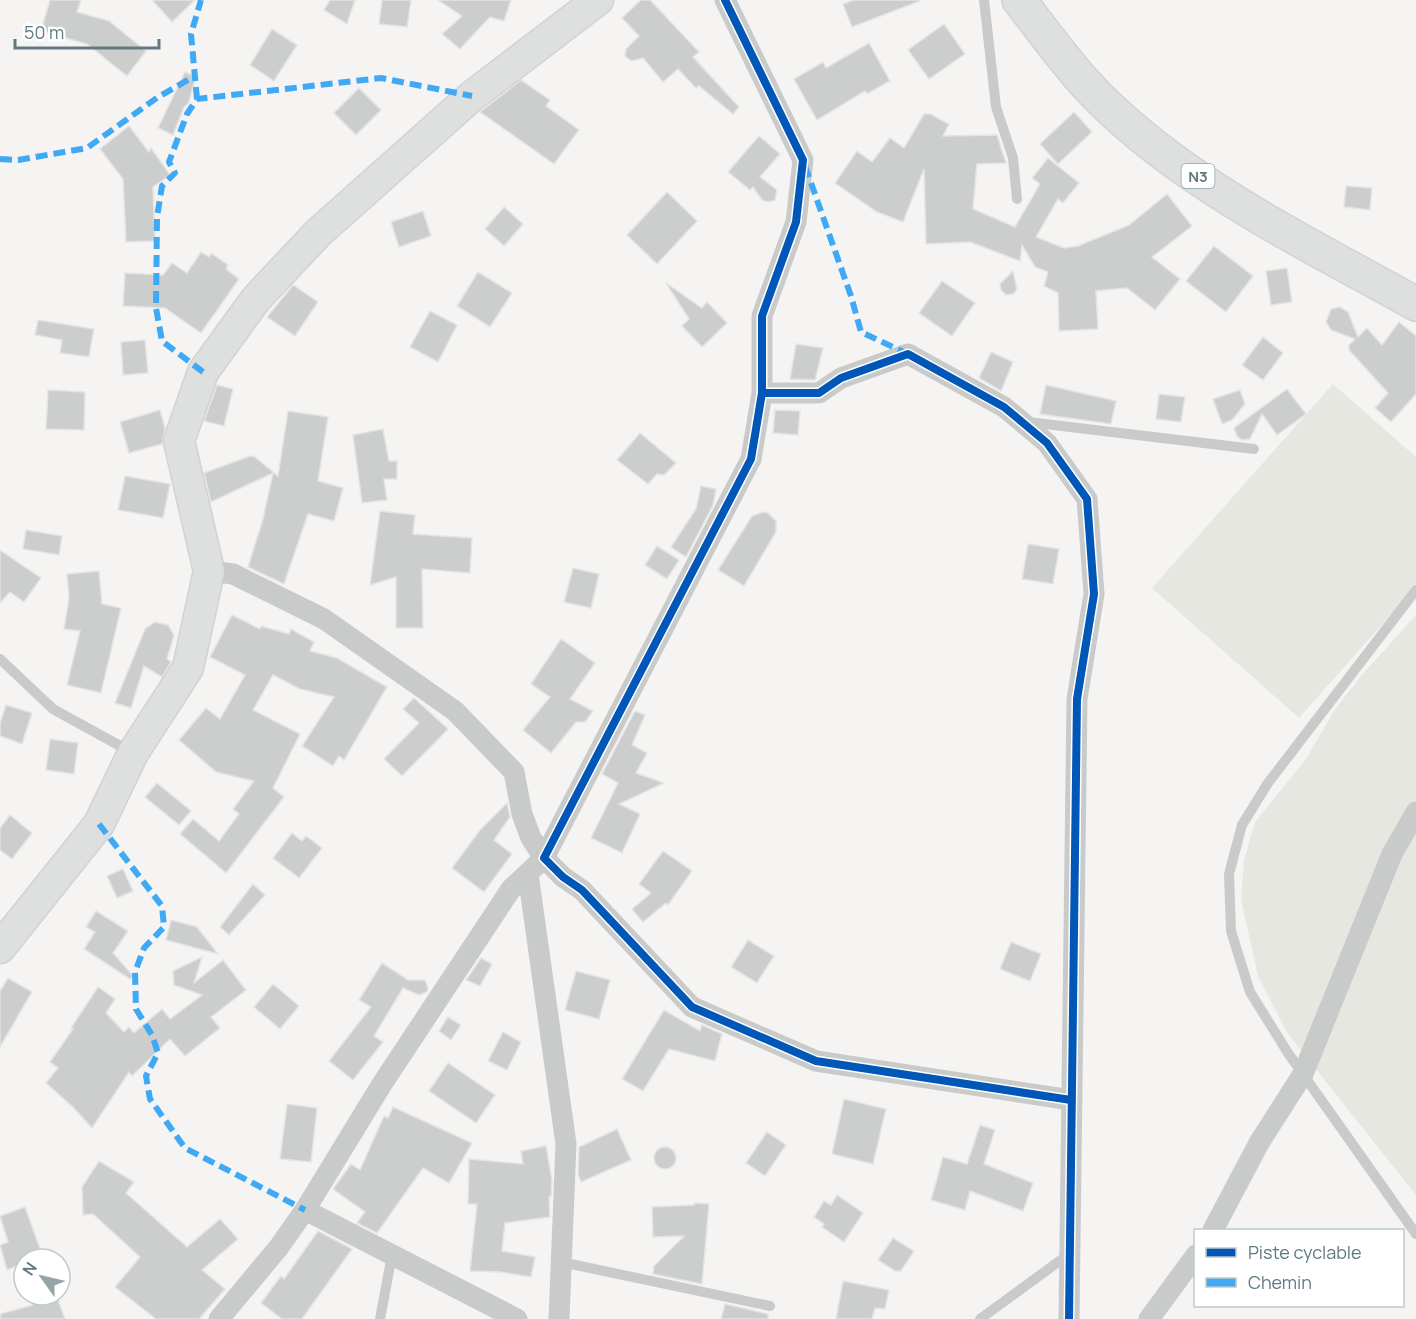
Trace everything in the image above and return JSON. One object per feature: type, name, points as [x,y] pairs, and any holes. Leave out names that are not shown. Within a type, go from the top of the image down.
[{"type":"highway","name":"N3","points":[[1019,0],[1084,82],[1165,153],[1242,207],[1416,304]]},
{"type":"street","points":[[0,948],[99,824],[133,753],[188,668],[209,571],[179,441],[203,372],[256,299],[318,233],[472,96],[598,0]]},
{"type":"street","points":[[219,1319],[279,1247],[305,1210],[382,1084],[511,889],[544,858],[751,459],[762,393],[762,316],[796,222],[803,160],[725,0]]},
{"type":"street","points":[[762,393],[819,393],[841,378],[908,354],[1004,407],[1047,443],[1087,499],[1094,594],[1077,699],[1069,1319]]},
{"type":"street","points":[[209,571],[233,574],[324,619],[456,711],[514,772],[522,814],[531,838],[544,858],[563,877],[582,890],[692,1007],[816,1061],[1071,1100]]},
{"type":"street","points":[[1214,1229],[1259,1143],[1303,1074],[1392,854],[1416,812]]},
{"type":"street","points":[[528,874],[566,1144],[560,1319]]},
{"type":"street","points":[[305,1210],[517,1319]]},
{"type":"street","points":[[1149,1319],[1194,1258]]},
{"type":"lane","points":[[984,0],[996,107],[1013,158],[1017,200]]},
{"type":"lane","points":[[1022,422],[1254,449]]},
{"type":"lane","points":[[1416,590],[1268,783],[1242,825],[1229,874],[1230,930],[1250,992],[1303,1074],[1416,1234]]},
{"type":"lane","points":[[0,659],[53,709],[133,753]]},
{"type":"lane","points":[[380,1319],[392,1254]]},
{"type":"lane","points":[[980,1319],[1069,1254]]},
{"type":"lane","points":[[561,1262],[770,1306]]},
{"type":"shaded area","points":[[1333,384],[1416,457],[1416,586],[1299,718],[1152,588]]},
{"type":"shaded area","points":[[1416,615],[1416,1195],[1288,1034],[1258,976],[1241,899],[1244,860],[1255,822],[1306,759],[1334,711],[1360,677]]},
{"type":"building","points":[[50,0],[81,0],[77,12],[109,21],[146,51],[127,76],[87,44],[41,31]]},
{"type":"building","points":[[152,0],[195,0],[172,22]]},
{"type":"building","points":[[330,0],[355,0],[347,24],[324,10]]},
{"type":"building","points":[[382,0],[411,0],[407,27],[379,24]]},
{"type":"building","points":[[438,0],[511,0],[504,21],[490,17],[460,49],[442,34],[462,16]]},
{"type":"building","points":[[641,0],[650,0],[699,52],[693,57],[739,107],[733,114],[699,86],[696,88],[678,69],[663,82],[643,58],[631,61],[625,56],[626,49],[639,36],[622,18]]},
{"type":"building","points":[[854,0],[920,1],[852,27],[843,4]]},
{"type":"building","points":[[944,24],[965,54],[929,79],[908,50]]},
{"type":"building","points":[[272,29],[297,45],[274,81],[250,65]]},
{"type":"building","points":[[869,43],[890,81],[867,94],[865,91],[817,120],[794,79],[823,62],[826,68]]},
{"type":"building","points":[[185,72],[196,77],[188,104],[184,107],[173,135],[158,128]]},
{"type":"building","points":[[521,80],[550,100],[546,106],[579,130],[554,164],[480,112]]},
{"type":"building","points":[[359,88],[381,110],[356,135],[334,113]]},
{"type":"building","points":[[1074,112],[1092,132],[1058,164],[1040,144]]},
{"type":"building","points":[[924,114],[930,114],[949,124],[943,136],[997,135],[1006,163],[977,164],[973,209],[1015,227],[1040,184],[1032,178],[1048,158],[1079,183],[1063,203],[1058,199],[1036,237],[1064,248],[1078,246],[1129,225],[1167,194],[1192,226],[1152,257],[1180,279],[1155,310],[1127,288],[1096,291],[1098,329],[1059,331],[1058,293],[1044,286],[1048,272],[1035,267],[1022,245],[1020,261],[970,242],[926,244],[924,169],[903,222],[877,212],[835,183],[857,151],[872,162],[890,138],[904,148]]},
{"type":"building","points":[[129,126],[149,152],[151,148],[170,175],[153,187],[155,241],[126,242],[123,179],[100,149]]},
{"type":"building","points":[[759,136],[780,154],[760,177],[777,190],[775,200],[768,202],[762,200],[753,187],[750,190],[728,172]]},
{"type":"building","points":[[1346,186],[1372,188],[1370,210],[1344,207]]},
{"type":"building","points":[[667,192],[697,221],[657,264],[627,235]]},
{"type":"building","points":[[504,207],[523,224],[504,246],[485,229]]},
{"type":"building","points":[[423,211],[431,236],[399,247],[391,222]]},
{"type":"building","points":[[1214,246],[1253,276],[1226,312],[1186,281]]},
{"type":"building","points":[[201,252],[209,257],[211,253],[228,265],[226,269],[239,279],[201,333],[165,308],[123,306],[125,273],[163,275],[172,263],[187,273]]},
{"type":"building","points":[[1287,268],[1292,302],[1271,305],[1266,271]]},
{"type":"building","points":[[1013,271],[1017,289],[1013,294],[1006,295],[1001,290],[1000,284]]},
{"type":"building","points":[[478,272],[512,293],[490,327],[457,306]]},
{"type":"building","points":[[942,281],[975,303],[952,336],[919,313]]},
{"type":"building","points":[[666,283],[702,308],[707,302],[727,323],[702,347],[682,326],[689,319]]},
{"type":"building","points":[[293,285],[318,302],[295,336],[267,317]]},
{"type":"building","points":[[1340,307],[1348,312],[1358,337],[1367,328],[1382,345],[1399,322],[1416,336],[1416,394],[1391,422],[1375,408],[1388,393],[1349,350],[1349,345],[1355,339],[1331,330],[1326,322],[1331,309]]},
{"type":"building","points":[[430,311],[457,325],[438,362],[410,347]]},
{"type":"building","points":[[38,320],[94,329],[89,357],[60,353],[62,340],[35,335]]},
{"type":"building","points":[[1263,337],[1283,353],[1263,380],[1242,365]]},
{"type":"building","points":[[145,340],[148,373],[123,375],[121,342]]},
{"type":"building","points":[[796,344],[823,348],[815,380],[790,379]]},
{"type":"building","points":[[991,352],[1013,362],[1001,391],[979,378]]},
{"type":"building","points":[[217,385],[233,389],[224,426],[204,421]]},
{"type":"building","points":[[1046,385],[1116,401],[1111,424],[1040,414]]},
{"type":"building","points":[[1287,389],[1306,414],[1277,435],[1262,414],[1250,439],[1242,440],[1237,436],[1234,428]]},
{"type":"building","points":[[48,390],[85,392],[84,430],[46,429]]},
{"type":"building","points":[[1240,390],[1245,404],[1232,420],[1222,424],[1213,399]]},
{"type":"building","points":[[1159,394],[1185,397],[1181,422],[1156,419]]},
{"type":"building","points":[[160,410],[165,428],[162,444],[129,453],[120,422]]},
{"type":"building","points":[[775,410],[800,411],[798,435],[773,433]]},
{"type":"building","points":[[288,411],[328,417],[318,481],[343,488],[334,521],[308,514],[284,584],[248,567],[263,519],[273,473],[211,502],[204,473],[250,456],[255,457],[278,476]]},
{"type":"building","points":[[383,429],[389,461],[397,461],[397,479],[384,479],[387,500],[362,503],[353,435]]},
{"type":"building","points":[[640,433],[676,463],[664,475],[657,474],[648,484],[617,460]]},
{"type":"building","points":[[125,476],[170,484],[163,518],[118,510]]},
{"type":"building","points":[[701,486],[716,489],[713,505],[686,557],[671,547],[696,509]]},
{"type":"building","points":[[380,511],[415,515],[413,534],[472,538],[470,573],[422,569],[423,628],[396,628],[396,577],[370,585]]},
{"type":"building","points":[[763,512],[768,513],[776,521],[776,532],[744,586],[718,570],[752,516]]},
{"type":"building","points":[[26,530],[62,536],[59,555],[23,549]]},
{"type":"building","points":[[1028,544],[1059,549],[1053,584],[1022,579]]},
{"type":"building","points":[[657,546],[679,560],[667,579],[645,565]]},
{"type":"building","points":[[0,550],[41,578],[24,602],[10,592],[0,603]]},
{"type":"building","points":[[573,568],[599,574],[591,608],[564,602]]},
{"type":"building","points":[[99,571],[102,604],[121,608],[101,693],[67,685],[80,631],[64,629],[69,598],[67,574]]},
{"type":"building","points":[[232,615],[260,629],[261,626],[289,634],[291,629],[314,642],[310,651],[337,658],[387,687],[344,760],[339,756],[333,766],[302,746],[334,697],[300,689],[273,675],[253,710],[300,734],[273,788],[284,797],[226,873],[180,834],[193,819],[219,841],[239,814],[233,809],[254,781],[216,772],[179,740],[206,708],[220,719],[245,675],[210,657]]},
{"type":"building","points":[[155,622],[168,625],[174,635],[167,659],[171,662],[162,677],[144,666],[131,708],[115,703],[145,629]]},
{"type":"building","points":[[561,639],[595,663],[570,699],[593,711],[585,722],[576,722],[551,753],[523,730],[550,697],[531,684]]},
{"type":"building","points":[[414,698],[448,729],[402,776],[384,759],[419,723],[403,709]]},
{"type":"building","points":[[6,705],[32,713],[22,744],[0,736],[0,723]]},
{"type":"building","points":[[635,711],[645,715],[632,745],[647,753],[636,773],[664,783],[619,804],[640,814],[622,853],[591,838],[618,783],[602,774]]},
{"type":"building","points":[[50,739],[78,743],[74,774],[46,770]]},
{"type":"building","points":[[157,783],[191,811],[179,825],[145,797]]},
{"type":"building","points":[[507,803],[510,817],[494,840],[512,854],[484,892],[452,868],[480,830]]},
{"type":"building","points":[[10,815],[32,833],[12,859],[0,850],[0,828]]},
{"type":"building","points":[[292,833],[302,841],[306,836],[322,848],[299,878],[273,858]]},
{"type":"building","points":[[663,851],[692,871],[668,905],[666,903],[643,922],[632,909],[651,893],[639,884]]},
{"type":"building","points":[[123,869],[133,891],[117,898],[107,876]]},
{"type":"building","points":[[253,884],[265,895],[229,935],[220,927]]},
{"type":"building","points":[[96,911],[128,931],[113,953],[133,976],[130,979],[84,949],[95,932],[86,927]]},
{"type":"building","points":[[171,920],[197,927],[218,954],[166,940]]},
{"type":"building","points":[[748,940],[774,956],[757,983],[731,967]]},
{"type":"building","points":[[1011,942],[1041,954],[1030,981],[1000,969]]},
{"type":"building","points":[[202,957],[194,983],[223,960],[246,990],[211,1017],[220,1028],[185,1056],[170,1039],[132,1076],[129,1072],[92,1128],[46,1083],[58,1068],[50,1062],[73,1029],[71,1028],[98,987],[115,999],[106,1013],[124,1032],[129,1027],[134,1033],[162,1009],[170,1019],[202,995],[174,985],[173,971]]},
{"type":"building","points":[[481,958],[492,964],[480,986],[466,980]]},
{"type":"building","points":[[382,963],[408,980],[425,980],[428,988],[427,992],[419,995],[403,988],[374,1036],[383,1042],[353,1080],[329,1061],[371,1007],[359,1000]]},
{"type":"building","points":[[576,971],[610,980],[599,1019],[565,1010]]},
{"type":"building","points":[[8,978],[32,992],[0,1047],[0,991]]},
{"type":"building","points":[[273,984],[299,1006],[280,1029],[254,1007]]},
{"type":"building","points":[[664,1010],[700,1031],[702,1025],[722,1034],[715,1061],[669,1049],[643,1091],[622,1079]]},
{"type":"building","points":[[448,1017],[461,1025],[451,1040],[439,1031]]},
{"type":"building","points":[[503,1032],[521,1042],[507,1070],[488,1061]]},
{"type":"building","points":[[448,1063],[495,1095],[476,1123],[429,1091]]},
{"type":"building","points":[[844,1099],[886,1109],[873,1164],[832,1154]]},
{"type":"building","points":[[287,1104],[317,1108],[311,1162],[280,1159]]},
{"type":"building","points":[[393,1107],[472,1143],[449,1183],[423,1168],[377,1233],[357,1223],[365,1212],[333,1189],[351,1164],[360,1170],[384,1116],[388,1118]]},
{"type":"building","points":[[980,1125],[995,1130],[984,1164],[1033,1183],[1023,1211],[970,1191],[965,1210],[931,1200],[943,1157],[967,1164]]},
{"type":"building","points":[[617,1129],[631,1160],[581,1182],[578,1174],[579,1147]]},
{"type":"building","points":[[767,1132],[786,1145],[765,1176],[746,1163]]},
{"type":"building","points":[[546,1146],[552,1180],[549,1197],[550,1217],[505,1223],[502,1251],[535,1257],[531,1277],[500,1272],[470,1271],[477,1204],[468,1204],[469,1159],[523,1164],[521,1151]]},
{"type":"building","points":[[665,1147],[673,1150],[676,1158],[673,1166],[665,1169],[657,1166],[654,1158],[657,1150]]},
{"type":"building","points":[[99,1161],[134,1182],[126,1193],[187,1247],[220,1219],[238,1239],[202,1270],[225,1289],[199,1319],[156,1319],[115,1287],[140,1257],[93,1214],[83,1215],[82,1187]]},
{"type":"building","points":[[837,1195],[863,1213],[844,1242],[822,1227],[824,1224],[814,1217],[824,1201],[831,1205]]},
{"type":"building","points":[[694,1203],[709,1204],[702,1284],[653,1274],[654,1266],[684,1236],[653,1237],[652,1207],[694,1205]]},
{"type":"building","points":[[25,1207],[39,1247],[12,1247],[12,1268],[7,1270],[0,1245],[8,1242],[0,1216]]},
{"type":"building","points":[[318,1231],[352,1249],[302,1319],[282,1319],[261,1303],[281,1276],[284,1279]]},
{"type":"building","points":[[893,1238],[914,1251],[901,1271],[895,1271],[878,1260]]},
{"type":"building","points":[[843,1281],[889,1290],[885,1309],[875,1308],[872,1319],[836,1319]]},
{"type":"building","points":[[725,1304],[768,1314],[768,1319],[721,1319]]},
{"type":"building","points":[[26,1307],[60,1307],[65,1319],[1,1319],[0,1314]]},
{"type":"marked path","points":[[197,99],[191,34],[201,0]]},
{"type":"marked path","points":[[0,159],[18,160],[87,148],[158,97],[195,76]]},
{"type":"marked path","points":[[203,372],[162,341],[156,308],[157,217],[162,186],[175,173],[169,162],[187,114],[197,99],[381,78],[472,96]]},
{"type":"marked path","points":[[805,166],[851,296],[861,332],[908,354]]},
{"type":"marked path","points":[[99,824],[162,906],[164,927],[144,948],[135,972],[136,1009],[152,1035],[158,1053],[146,1076],[150,1099],[185,1148],[305,1210]]},
{"type":"cycle path","points":[[725,0],[803,160],[796,222],[762,316],[762,393],[751,459],[544,858],[563,877],[582,890],[692,1007],[816,1061],[1071,1100]]},
{"type":"cycle path","points":[[762,393],[819,393],[841,378],[908,354],[1004,407],[1047,443],[1087,499],[1094,594],[1077,699],[1069,1319]]}]
